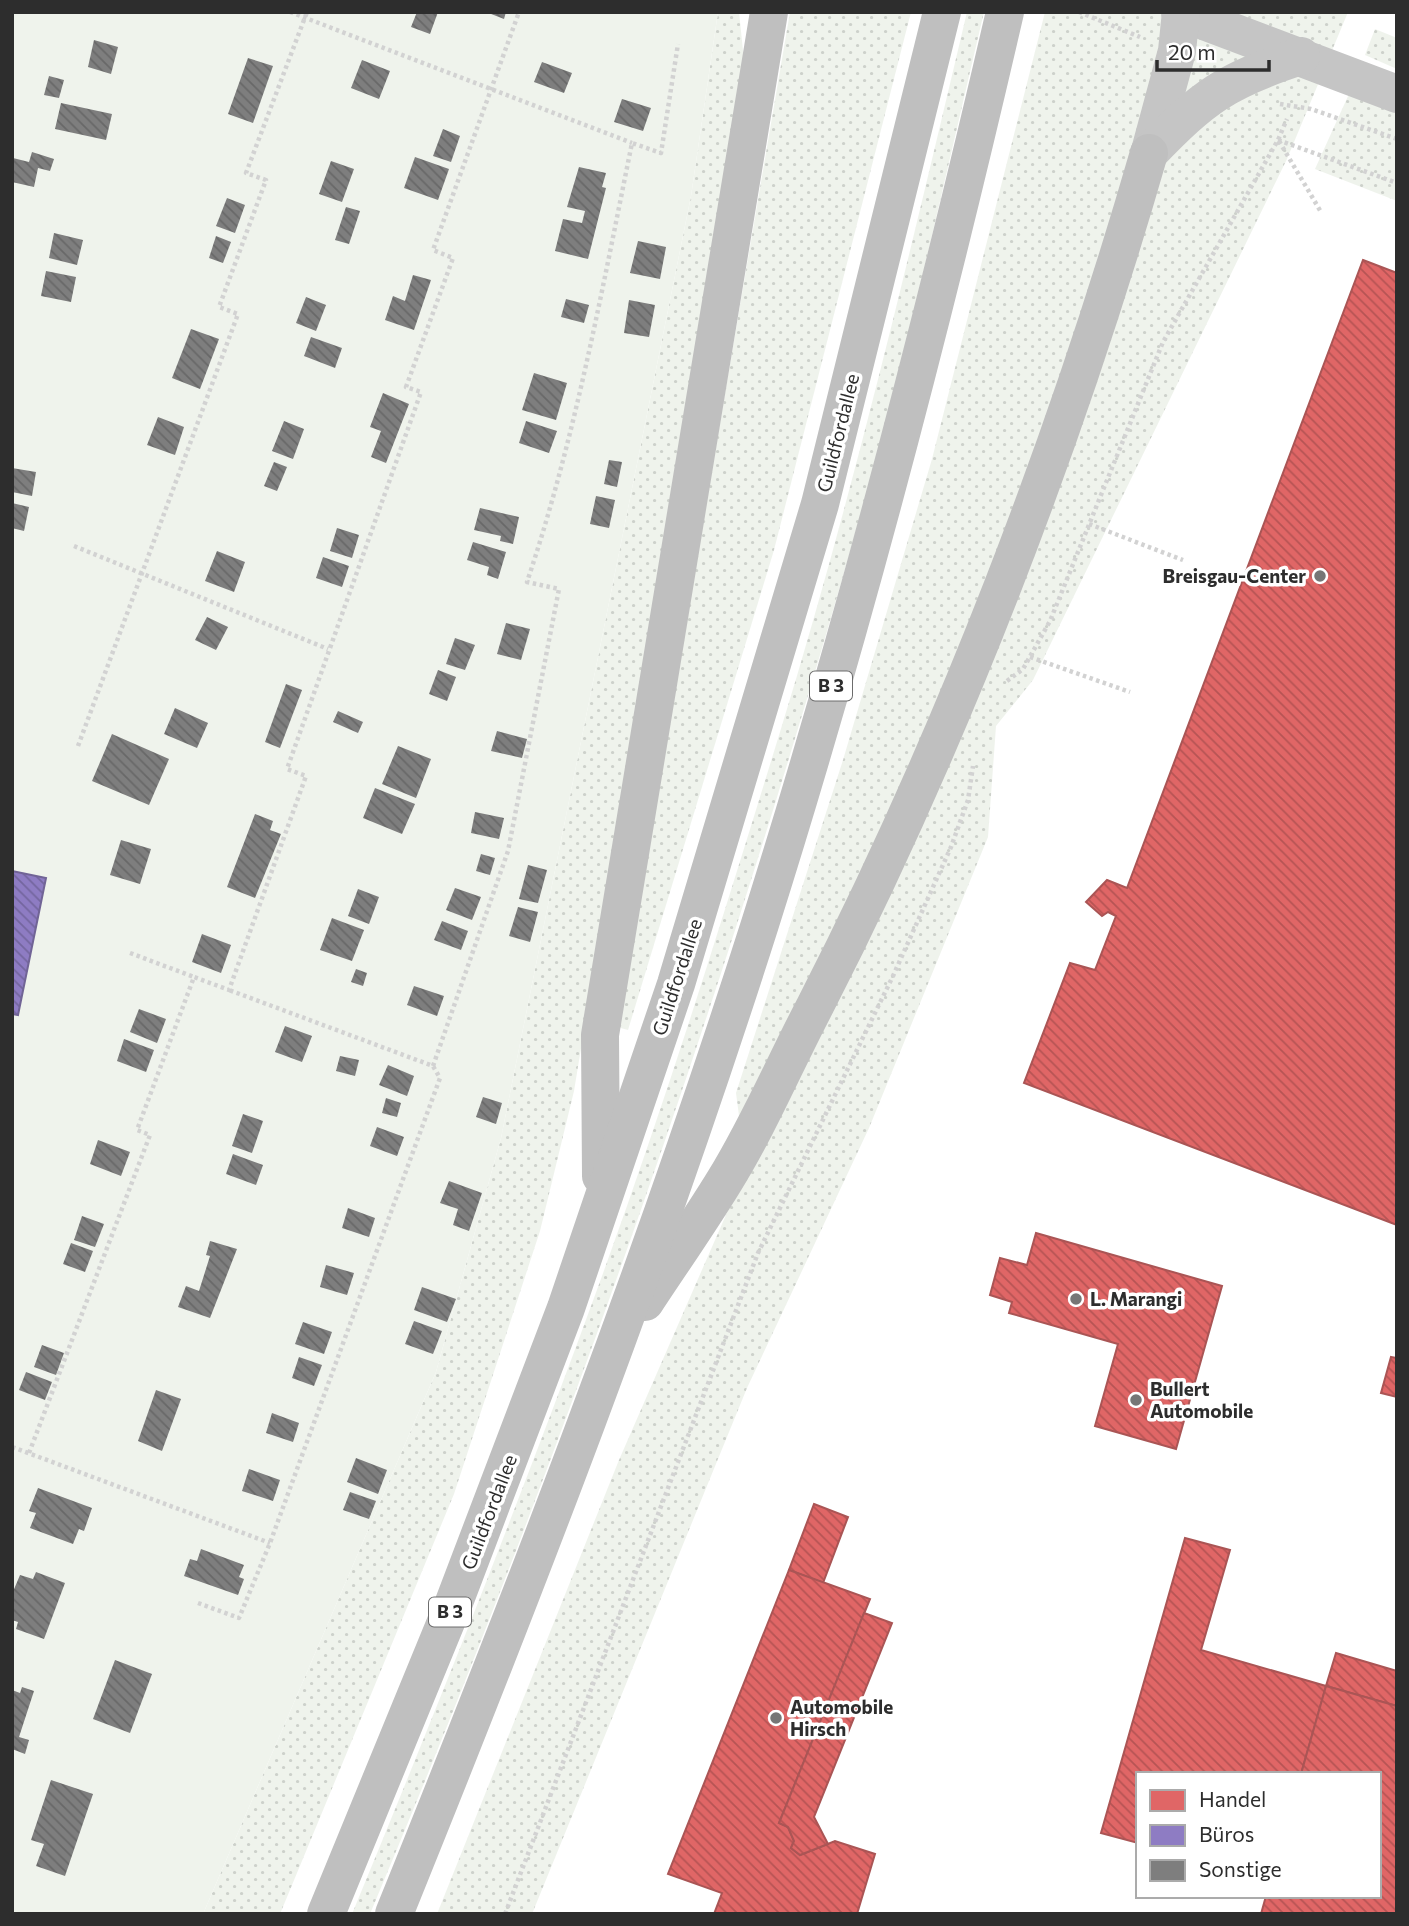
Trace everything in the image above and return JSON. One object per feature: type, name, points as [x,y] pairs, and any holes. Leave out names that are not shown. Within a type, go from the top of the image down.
[{"type":"highway","name":"B 3","points":[[601,1206],[600,1035],[769,12]]},
{"type":"highway","name":"Guildfordallee","points":[[326,1914],[453,1605],[566,1308],[676,984],[820,504],[942,12]]},
{"type":"highway","name":"B 3","points":[[394,1914],[517,1611],[615,1347],[759,925],[852,616],[934,310],[1004,12]]},
{"type":"highway","points":[[615,1347],[726,1178],[862,914],[960,690],[1051,454],[1127,229],[1149,153]]},
{"type":"main road","points":[[1149,153],[1177,51],[1181,12],[1301,55],[1397,94]]},
{"type":"main road","points":[[1149,153],[1193,108],[1230,82],[1301,55]]},
{"type":"path","points":[[290,12],[306,15],[490,89],[661,153],[678,44]]},
{"type":"path","points":[[229,990],[306,776],[287,769],[421,392],[406,387],[453,258],[433,250],[519,12]]},
{"type":"path","points":[[1079,12],[1114,24]]},
{"type":"path","points":[[78,746],[238,314],[219,307],[266,180],[246,173],[306,15]]},
{"type":"path","points":[[1274,104],[1311,109],[1397,139]]},
{"type":"path","points":[[1000,685],[1023,669],[1050,621],[1163,342],[1278,140],[1287,119]]},
{"type":"path","points":[[1278,140],[1397,183]]},
{"type":"path","points":[[1278,140],[1321,212]]},
{"type":"path","points":[[433,1066],[508,851],[559,589],[527,582],[548,521],[593,338],[632,143]]},
{"type":"path","points":[[1089,524],[1182,560]]},
{"type":"path","points":[[74,546],[328,649]]},
{"type":"path","points":[[1030,657],[1130,692]]},
{"type":"path","points":[[505,1914],[758,1252],[893,976],[951,847],[968,800],[973,762]]},
{"type":"path","points":[[130,953],[433,1066],[440,1078],[270,1543],[239,1618],[198,1603]]},
{"type":"path","points":[[29,1453],[150,1135],[137,1130],[194,977]]},
{"type":"path","points":[[12,1447],[270,1543]]},
{"type":"shaded area","points":[[12,12],[718,12],[691,196],[501,1138],[436,1372],[203,1914],[12,1914]]},
{"type":"shaded area","points":[[718,12],[739,12],[744,60],[574,1091],[540,1231],[454,1494],[280,1914],[203,1914],[436,1372],[501,1138],[691,196]]},
{"type":"shaded area","points":[[790,12],[911,12],[774,550],[628,1030],[617,1027]]},
{"type":"shaded area","points":[[967,12],[984,12],[886,423],[818,664],[704,1026],[578,1384],[512,1562],[370,1914],[352,1914],[539,1445],[623,1218],[693,1011],[780,732],[832,553],[902,283]]},
{"type":"shaded area","points":[[1045,12],[1348,12],[1287,159],[1033,680],[996,726],[988,837],[869,1128],[747,1388],[532,1914],[437,1914],[619,1460],[746,1169],[736,1093],[843,760],[932,459]]},
{"type":"shaded area","points":[[1375,29],[1397,38],[1397,69],[1365,55]]},
{"type":"shaded area","points":[[1349,94],[1397,113],[1397,201],[1315,169]]},
{"type":"building: Handel","name":"Breisgau-Center","points":[[1363,260],[1397,273],[1397,1225],[1024,1083],[1070,963],[1095,970],[1116,916],[1108,912],[1102,916],[1086,902],[1107,880],[1127,888]]},
{"type":"building: Handel","points":[[1036,1233],[1222,1286],[1176,1449],[1095,1426],[1118,1344],[1009,1313],[1012,1302],[990,1295],[1000,1258],[1027,1265]]},
{"type":"building: Handel","points":[[1391,1357],[1397,1358],[1397,1397],[1381,1393]]},
{"type":"building: Handel","points":[[814,1504],[848,1517],[823,1583],[789,1570]]},
{"type":"building: Handel","points":[[1185,1538],[1230,1550],[1201,1650],[1326,1686],[1302,1772],[1136,1772],[1136,1842],[1101,1833]]},
{"type":"building: Handel","name":"Automobile Hirsch","points":[[789,1570],[870,1599],[779,1823],[788,1827],[794,1841],[791,1848],[800,1855],[835,1841],[875,1854],[857,1914],[714,1914],[722,1893],[668,1874]]},
{"type":"building: Handel","points":[[864,1613],[892,1623],[814,1817],[828,1844],[800,1855],[791,1848],[794,1841],[788,1827],[779,1823]]},
{"type":"building: Handel","points":[[1336,1653],[1397,1671],[1397,1706],[1326,1686]]},
{"type":"building: Handel","points":[[1326,1686],[1397,1706],[1397,1914],[1261,1914],[1265,1898],[1381,1898],[1381,1772],[1302,1772]]},
{"type":"building: Büros","points":[[12,871],[46,878],[18,1015],[12,1014]]},
{"type":"building: Sonstige","points":[[417,12],[438,12],[430,34],[411,27]]},
{"type":"building: Sonstige","points":[[486,12],[506,12],[504,19]]},
{"type":"building: Sonstige","points":[[94,40],[118,47],[111,74],[88,67]]},
{"type":"building: Sonstige","points":[[248,58],[273,66],[253,123],[228,114]]},
{"type":"building: Sonstige","points":[[362,60],[390,71],[379,99],[351,88]]},
{"type":"building: Sonstige","points":[[542,62],[572,73],[564,93],[534,82]]},
{"type":"building: Sonstige","points":[[49,76],[64,80],[59,98],[44,95]]},
{"type":"building: Sonstige","points":[[622,99],[651,108],[643,131],[614,122]]},
{"type":"building: Sonstige","points":[[61,103],[112,114],[106,140],[55,129]]},
{"type":"building: Sonstige","points":[[443,129],[460,136],[451,162],[433,156]]},
{"type":"building: Sonstige","points":[[32,152],[54,159],[50,171],[38,168],[34,187],[12,182],[13,158],[29,162]]},
{"type":"building: Sonstige","points":[[415,157],[449,169],[438,200],[404,188]]},
{"type":"building: Sonstige","points":[[331,161],[354,169],[342,202],[319,194]]},
{"type":"building: Sonstige","points":[[579,167],[606,173],[602,187],[606,188],[588,259],[555,251],[563,219],[582,223],[585,211],[567,207]]},
{"type":"building: Sonstige","points":[[227,198],[245,205],[235,233],[216,226]]},
{"type":"building: Sonstige","points":[[346,207],[360,211],[349,244],[335,240]]},
{"type":"building: Sonstige","points":[[54,233],[83,240],[77,265],[49,258]]},
{"type":"building: Sonstige","points":[[216,236],[231,242],[223,263],[209,258]]},
{"type":"building: Sonstige","points":[[638,241],[666,247],[660,279],[630,273]]},
{"type":"building: Sonstige","points":[[46,271],[76,277],[71,302],[41,296]]},
{"type":"building: Sonstige","points":[[413,275],[431,280],[414,330],[385,320],[393,296],[405,301]]},
{"type":"building: Sonstige","points":[[306,297],[326,305],[316,331],[296,323]]},
{"type":"building: Sonstige","points":[[566,299],[589,305],[584,323],[561,317]]},
{"type":"building: Sonstige","points":[[629,300],[655,305],[649,337],[624,333]]},
{"type":"building: Sonstige","points":[[191,329],[219,339],[200,389],[172,378]]},
{"type":"building: Sonstige","points":[[311,337],[342,348],[335,368],[304,356]]},
{"type":"building: Sonstige","points":[[534,373],[567,383],[556,420],[522,410]]},
{"type":"building: Sonstige","points":[[383,393],[409,404],[386,463],[371,457],[381,431],[370,427]]},
{"type":"building: Sonstige","points":[[158,417],[184,427],[175,455],[147,445]]},
{"type":"building: Sonstige","points":[[284,421],[304,429],[293,459],[272,451]]},
{"type":"building: Sonstige","points":[[526,421],[557,431],[549,453],[519,443]]},
{"type":"building: Sonstige","points":[[609,460],[622,462],[617,487],[604,484]]},
{"type":"building: Sonstige","points":[[274,462],[287,467],[277,491],[264,486]]},
{"type":"building: Sonstige","points":[[12,468],[36,472],[32,496],[12,492]]},
{"type":"building: Sonstige","points":[[596,496],[615,500],[609,528],[590,524]]},
{"type":"building: Sonstige","points":[[12,503],[29,507],[24,531],[12,528]]},
{"type":"building: Sonstige","points":[[480,508],[519,517],[513,544],[500,541],[501,536],[474,530]]},
{"type":"building: Sonstige","points":[[337,528],[359,535],[352,558],[330,551]]},
{"type":"building: Sonstige","points":[[473,542],[506,552],[498,579],[487,575],[489,567],[467,560]]},
{"type":"building: Sonstige","points":[[217,551],[245,562],[234,592],[205,581]]},
{"type":"building: Sonstige","points":[[323,557],[349,566],[342,587],[316,578]]},
{"type":"building: Sonstige","points":[[207,617],[228,627],[216,650],[195,640]]},
{"type":"building: Sonstige","points":[[506,623],[530,629],[521,660],[497,654]]},
{"type":"building: Sonstige","points":[[455,638],[475,645],[465,670],[446,664]]},
{"type":"building: Sonstige","points":[[438,670],[456,677],[447,701],[429,694]]},
{"type":"building: Sonstige","points":[[286,684],[302,690],[280,748],[265,742]]},
{"type":"building: Sonstige","points":[[175,708],[208,723],[197,748],[164,734]]},
{"type":"building: Sonstige","points":[[338,711],[363,722],[358,733],[333,722]]},
{"type":"building: Sonstige","points":[[497,731],[527,739],[522,758],[491,751]]},
{"type":"building: Sonstige","points":[[112,734],[169,759],[149,805],[92,781]]},
{"type":"building: Sonstige","points":[[398,746],[431,759],[416,798],[382,784]]},
{"type":"building: Sonstige","points":[[375,788],[415,804],[402,834],[363,818]]},
{"type":"building: Sonstige","points":[[475,812],[504,818],[499,839],[471,833]]},
{"type":"building: Sonstige","points":[[255,814],[273,821],[270,830],[281,834],[255,898],[227,887]]},
{"type":"building: Sonstige","points":[[121,840],[151,849],[140,884],[110,875]]},
{"type":"building: Sonstige","points":[[481,854],[495,858],[490,875],[476,871]]},
{"type":"building: Sonstige","points":[[528,865],[547,870],[538,903],[519,899]]},
{"type":"building: Sonstige","points":[[455,888],[481,897],[472,920],[446,910]]},
{"type":"building: Sonstige","points":[[358,889],[379,897],[369,924],[348,916]]},
{"type":"building: Sonstige","points":[[518,907],[538,912],[530,942],[509,936]]},
{"type":"building: Sonstige","points":[[332,918],[364,930],[352,961],[320,950]]},
{"type":"building: Sonstige","points":[[442,921],[468,931],[461,950],[434,940]]},
{"type":"building: Sonstige","points":[[202,934],[231,945],[221,973],[192,962]]},
{"type":"building: Sonstige","points":[[356,969],[367,973],[363,986],[351,982]]},
{"type":"building: Sonstige","points":[[414,986],[444,996],[437,1016],[407,1005]]},
{"type":"building: Sonstige","points":[[139,1009],[166,1019],[157,1043],[130,1032]]},
{"type":"building: Sonstige","points":[[285,1026],[312,1036],[302,1062],[275,1052]]},
{"type":"building: Sonstige","points":[[124,1039],[154,1050],[146,1072],[117,1061]]},
{"type":"building: Sonstige","points":[[340,1056],[359,1060],[355,1076],[336,1071]]},
{"type":"building: Sonstige","points":[[388,1065],[414,1076],[407,1096],[379,1085]]},
{"type":"building: Sonstige","points":[[483,1097],[502,1103],[496,1124],[476,1117]]},
{"type":"building: Sonstige","points":[[386,1098],[401,1103],[397,1117],[382,1113]]},
{"type":"building: Sonstige","points":[[243,1114],[263,1121],[252,1153],[232,1146]]},
{"type":"building: Sonstige","points":[[377,1127],[404,1137],[397,1156],[370,1146]]},
{"type":"building: Sonstige","points":[[98,1140],[130,1152],[121,1176],[90,1164]]},
{"type":"building: Sonstige","points":[[233,1154],[263,1165],[256,1185],[226,1174]]},
{"type":"building: Sonstige","points":[[449,1181],[482,1193],[469,1231],[453,1225],[458,1209],[440,1203]]},
{"type":"building: Sonstige","points":[[348,1208],[375,1218],[369,1237],[342,1228]]},
{"type":"building: Sonstige","points":[[82,1216],[104,1224],[95,1247],[74,1240]]},
{"type":"building: Sonstige","points":[[210,1241],[237,1249],[210,1318],[178,1307],[186,1286],[199,1291],[210,1256],[206,1255]]},
{"type":"building: Sonstige","points":[[71,1243],[93,1251],[85,1272],[63,1264]]},
{"type":"building: Sonstige","points":[[326,1265],[354,1273],[347,1295],[320,1287]]},
{"type":"building: Sonstige","points":[[422,1287],[456,1299],[447,1322],[414,1310]]},
{"type":"building: Sonstige","points":[[414,1321],[442,1331],[433,1354],[405,1344]]},
{"type":"building: Sonstige","points":[[303,1322],[332,1332],[324,1354],[295,1344]]},
{"type":"building: Sonstige","points":[[42,1345],[64,1353],[56,1375],[34,1367]]},
{"type":"building: Sonstige","points":[[299,1357],[322,1365],[314,1386],[292,1378]]},
{"type":"building: Sonstige","points":[[26,1372],[52,1382],[45,1400],[19,1390]]},
{"type":"building: Sonstige","points":[[156,1390],[181,1399],[162,1451],[138,1441]]},
{"type":"building: Sonstige","points":[[272,1413],[299,1423],[293,1442],[266,1433]]},
{"type":"building: Sonstige","points":[[356,1458],[387,1470],[378,1494],[347,1482]]},
{"type":"building: Sonstige","points":[[249,1469],[280,1480],[273,1501],[242,1491]]},
{"type":"building: Sonstige","points":[[38,1488],[92,1508],[84,1531],[79,1529],[73,1544],[30,1528],[36,1513],[29,1511]]},
{"type":"building: Sonstige","points":[[350,1492],[376,1501],[369,1519],[343,1510]]},
{"type":"building: Sonstige","points":[[201,1549],[244,1565],[239,1577],[244,1579],[238,1595],[184,1576],[190,1559],[197,1561]]},
{"type":"building: Sonstige","points":[[36,1572],[65,1583],[44,1639],[16,1629],[18,1622],[12,1620],[12,1594],[20,1575],[33,1579]]},
{"type":"building: Sonstige","points":[[115,1660],[152,1674],[130,1733],[93,1719]]},
{"type":"building: Sonstige","points":[[22,1687],[34,1691],[19,1737],[29,1740],[25,1754],[12,1749],[12,1690],[20,1693]]},
{"type":"building: Sonstige","points":[[51,1780],[93,1794],[65,1876],[36,1866],[44,1844],[31,1840]]},
{"type":"place","name":"Breisgau-Center","points":[[1320,576]]},
{"type":"place","name":"L. Marangi","points":[[1076,1299]]},
{"type":"place","name":"Bullert Automobile","points":[[1136,1400]]},
{"type":"place","name":"Automobile Hirsch","points":[[776,1718]]}]
